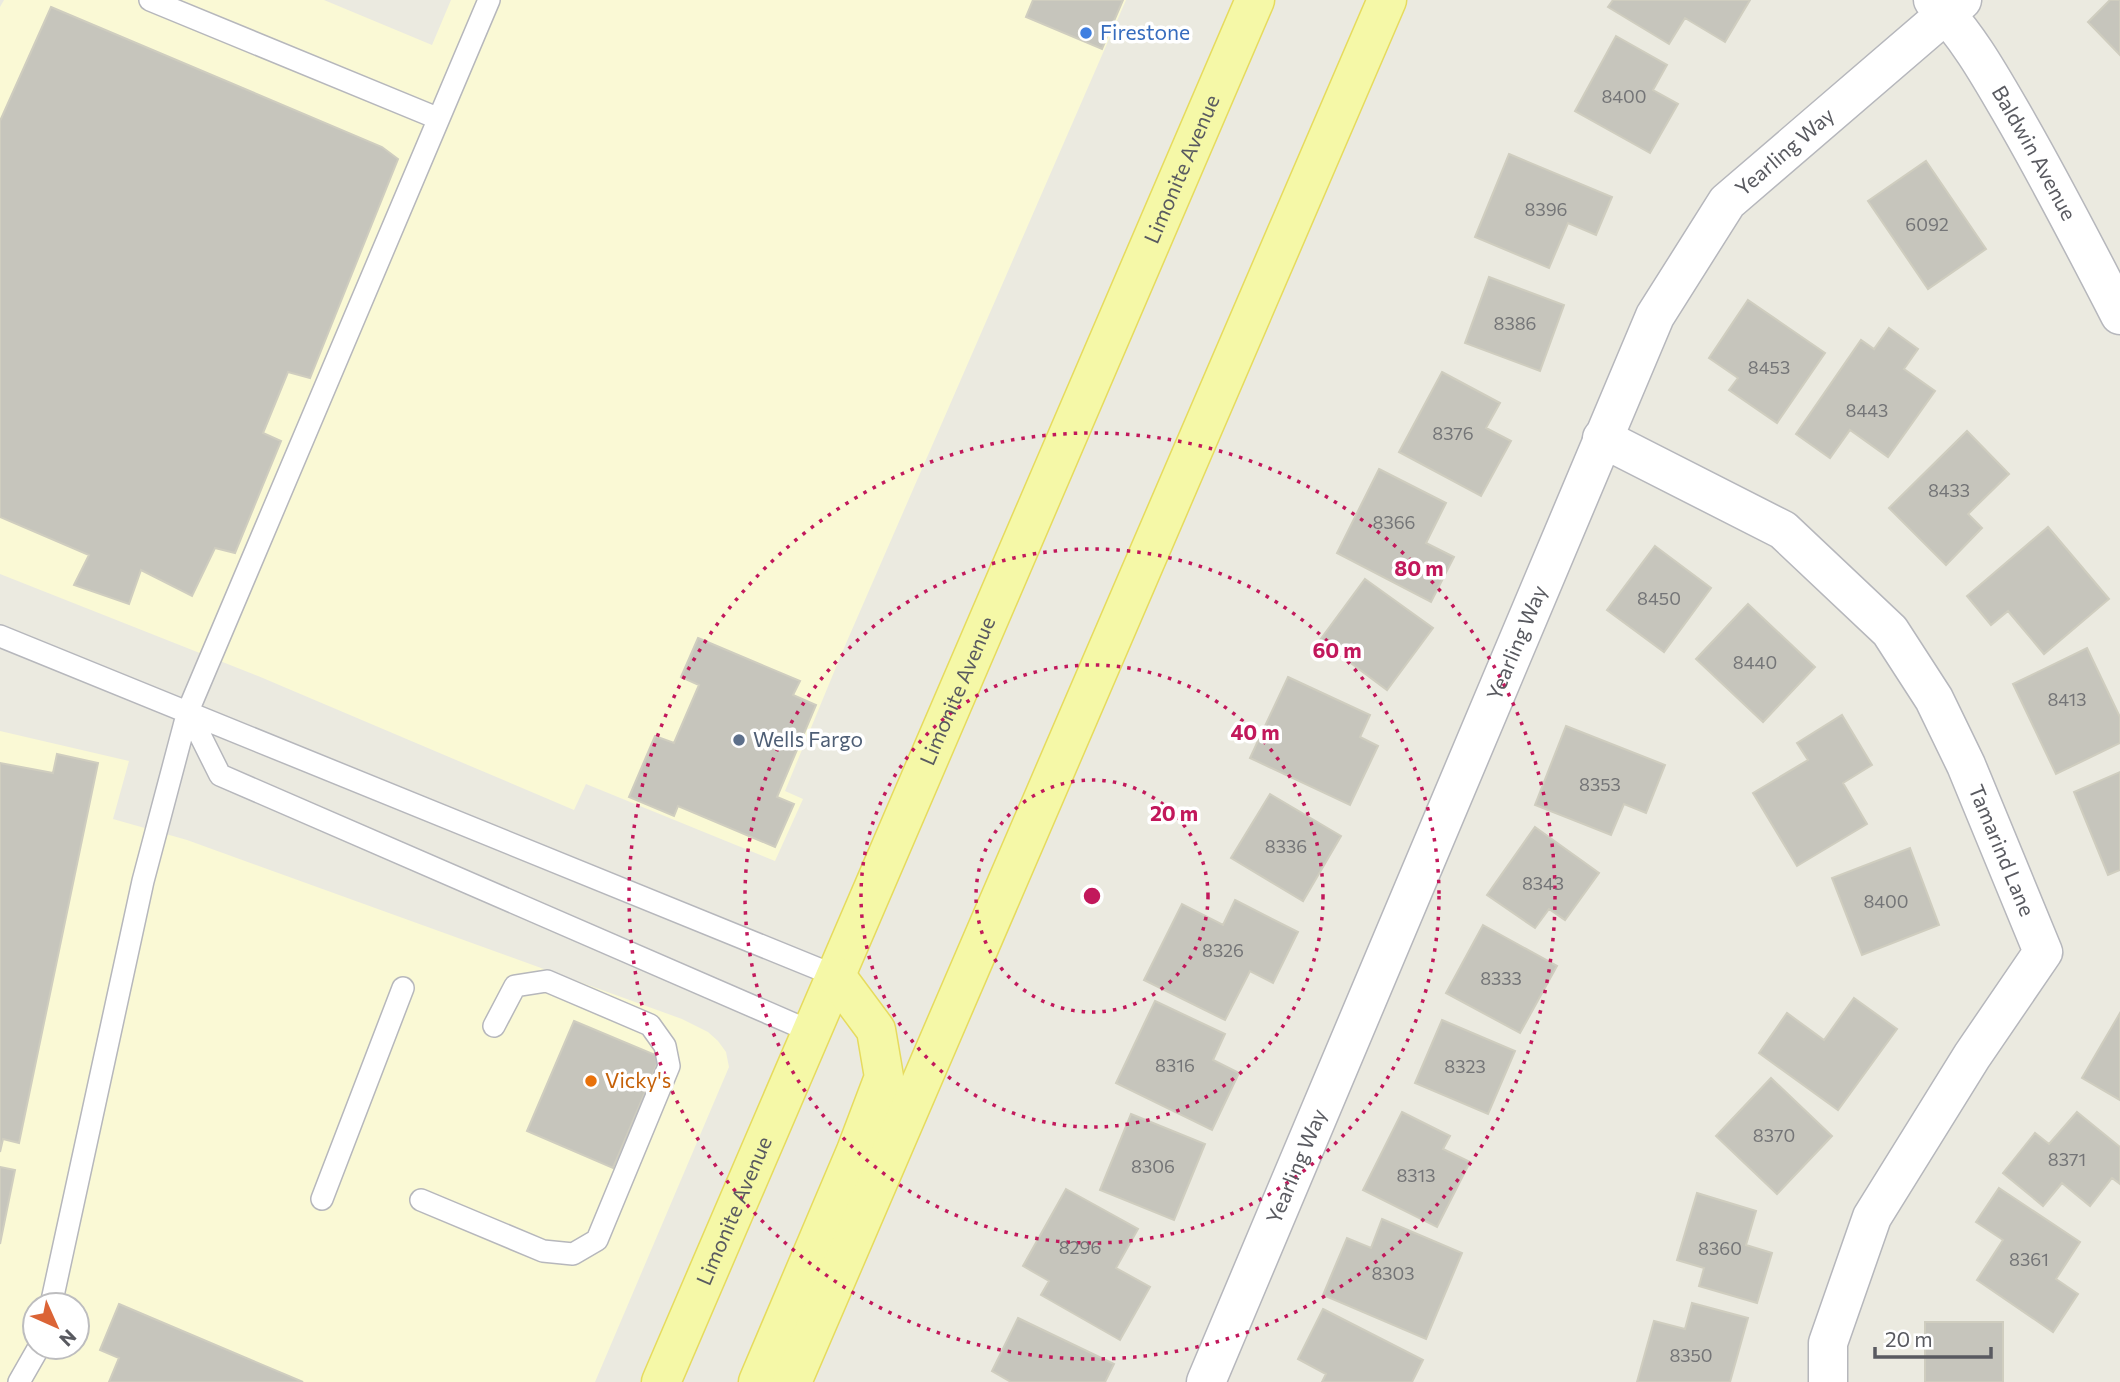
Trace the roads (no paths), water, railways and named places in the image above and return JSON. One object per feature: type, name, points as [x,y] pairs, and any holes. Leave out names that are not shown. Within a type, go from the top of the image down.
[{"type":"main road","name":"Limonite Avenue","points":[[661,1382],[1255,0]]},
{"type":"main road","points":[[792,1382],[1387,0]]},
{"type":"main road","points":[[758,1382],[856,1151],[884,1077],[876,1030],[836,976]]},
{"type":"street","name":"Baldwin Avenue","points":[[1947,5],[2035,154],[2120,315]]},
{"type":"street","name":"Yearling Way","points":[[1206,1382],[1655,316],[1727,202],[1947,5]]},
{"type":"street","name":"Tamarind Lane","points":[[1602,438],[1783,530],[1890,631],[1934,699],[1966,765],[2043,952],[1972,1056],[1872,1217],[1828,1343],[1828,1382]]},
{"type":"lane","points":[[150,0],[437,118]]},
{"type":"lane","points":[[54,1291],[143,881],[188,711],[489,0]]},
{"type":"lane","points":[[0,636],[836,976]]},
{"type":"lane","points":[[188,711],[220,775],[812,1032]]},
{"type":"lane","points":[[421,1200],[543,1251],[573,1254],[597,1240],[669,1066],[665,1046],[650,1025],[547,981],[515,986],[494,1026]]},
{"type":"lane","points":[[322,1199],[403,988]]},
{"type":"lane","points":[[19,1382],[31,1361]]},
{"type":"place","name":"Firestone","points":[[1086,33]]},
{"type":"place","name":"Wells Fargo","points":[[739,740]]},
{"type":"place","name":"Vicky's","points":[[591,1081]]}]
